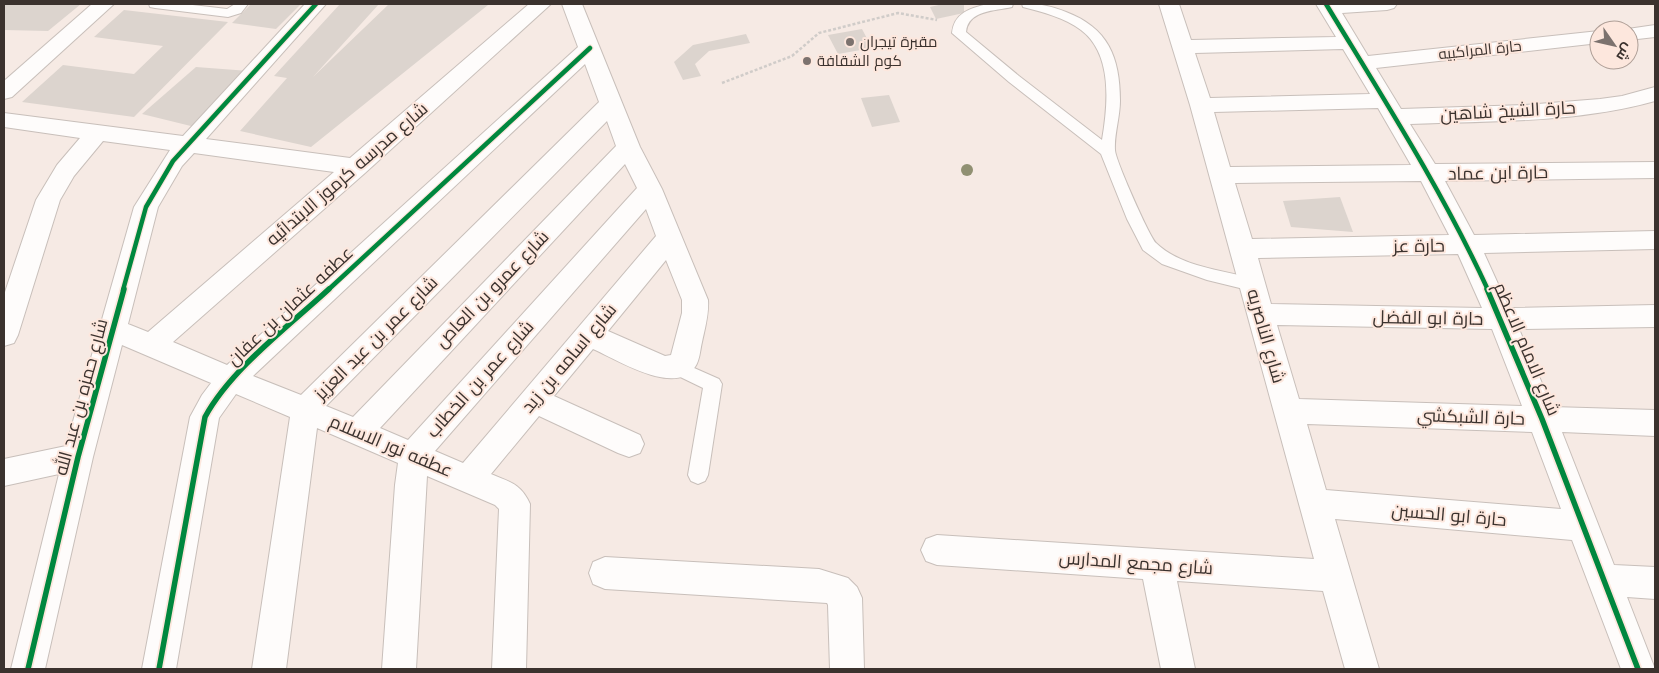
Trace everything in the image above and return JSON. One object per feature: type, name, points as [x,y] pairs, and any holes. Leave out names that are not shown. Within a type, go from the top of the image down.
[{"type":"street","points":[[4,92],[104,4]]},
{"type":"street","name":"شارع حمزه بن عبد الله","points":[[28,669],[78,458],[146,207],[173,161],[316,4]]},
{"type":"street","name":"شارع مدرسه كرموز الابتدائيه","points":[[153,344],[541,4]]},
{"type":"street","points":[[572,4],[628,147],[650,189],[695,300],[695,313],[684,362],[676,367],[663,368],[588,334]]},
{"type":"street","name":"شارع الناصريه","points":[[1169,4],[1201,105],[1362,669]]},
{"type":"street","points":[[1327,6],[1387,4]]},
{"type":"street","name":"شارع الامام الاعظم","points":[[1327,6],[1429,174],[1467,245],[1501,319],[1542,419],[1638,669]]},
{"type":"street","points":[[1639,33],[1655,31]]},
{"type":"street","name":"حارة المراكبيه","points":[[1182,47],[1356,53],[1589,38]]},
{"type":"street","name":"عطفه عثمان بن عفان","points":[[159,669],[206,417],[212,404],[232,378],[590,48]]},
{"type":"street","name":"حارة الشيخ شاهين","points":[[1201,105],[1525,112],[1622,103],[1655,94]]},
{"type":"street","name":"حارة الشيخ شاهين","points":[[1622,103],[1655,106]]},
{"type":"street","name":"شارع عمر بن عبد العزيز","points":[[269,669],[303,422],[307,409],[315,398],[612,104]]},
{"type":"street","points":[[4,120],[357,167]]},
{"type":"street","points":[[4,335],[48,200],[64,170],[96,133]]},
{"type":"street","name":"شارع عمرو بن العاص","points":[[357,432],[628,147]]},
{"type":"street","name":"حارة ابن عماد","points":[[1221,175],[1655,170]]},
{"type":"street","name":"شارع عمر بن الخطاب","points":[[399,669],[410,484],[414,457],[421,446],[650,189]]},
{"type":"street","name":"شارع اسامه بن زيد","points":[[468,479],[670,237]]},
{"type":"street","name":"حارة عز","points":[[1242,249],[1655,240]]},
{"type":"street","name":"حارة ابو الفضل","points":[[1260,314],[1501,319],[1655,316]]},
{"type":"street","name":"عطفه نور الاسلام","points":[[113,329],[307,409],[414,457],[506,495],[514,504],[509,669]]},
{"type":"street","points":[[534,400],[629,444]]},
{"type":"street","name":"حارة الشبكشي","points":[[1288,411],[1655,423]]},
{"type":"street","points":[[4,472],[78,458]]},
{"type":"street","name":"حارة ابو الحسين","points":[[1314,503],[1584,526]]},
{"type":"street","name":"شارع مجمع المدارس","points":[[937,550],[1335,576]]},
{"type":"street","points":[[1157,565],[1178,669]]},
{"type":"street","points":[[604,573],[819,585],[836,589],[845,598],[847,669]]},
{"type":"street","points":[[1604,580],[1655,583]]},
{"type":"lane","points":[[155,4],[228,13],[236,10],[242,4]]},
{"type":"lane","points":[[1006,4],[970,12],[962,19],[959,33],[1107,151],[1135,219],[1149,246],[1168,260],[1199,272],[1252,285]]},
{"type":"lane","points":[[1028,4],[1048,10],[1086,28],[1100,41],[1106,54],[1114,98],[1113,126],[1107,151]]},
{"type":"lane","points":[[676,367],[713,384],[698,476]]},
{"type":"path","points":[[722,83],[792,56],[819,33],[898,13],[937,20],[962,19]]},
{"type":"building","points":[[4,4],[81,4],[48,31],[4,30]]},
{"type":"building","points":[[251,4],[301,4],[276,29],[232,23]]},
{"type":"building","points":[[340,4],[379,4],[313,77],[389,4],[488,5],[311,147],[240,131],[287,78],[274,76]]},
{"type":"building","points":[[943,4],[964,4],[964,13],[936,19],[930,7]]},
{"type":"building","points":[[124,10],[228,22],[134,117],[22,102],[63,65],[134,74],[163,46],[94,37]]},
{"type":"building","name":"مقبرة تيجران","points":[[862,29],[872,48],[838,54],[828,35]]},
{"type":"building","points":[[746,34],[750,43],[709,51],[695,64],[701,76],[683,80],[674,62],[693,45]]},
{"type":"building","points":[[196,67],[249,71],[199,128],[142,114]]},
{"type":"building","points":[[889,95],[900,122],[872,127],[861,98]]},
{"type":"building","points":[[1340,197],[1353,232],[1291,227],[1283,201]]},
{"type":"cycle path","points":[[28,669],[78,457],[146,207],[173,161],[316,4]]},
{"type":"cycle path","points":[[1326,4],[1429,174],[1467,245],[1501,319],[1542,419],[1638,669]]},
{"type":"cycle path","points":[[159,669],[205,417],[212,404],[232,378],[590,48]]},
{"type":"place","name":"مقبرة تيجران","points":[[850,42]]},
{"type":"place","name":"كوم الشقافة","points":[[807,61]]}]
